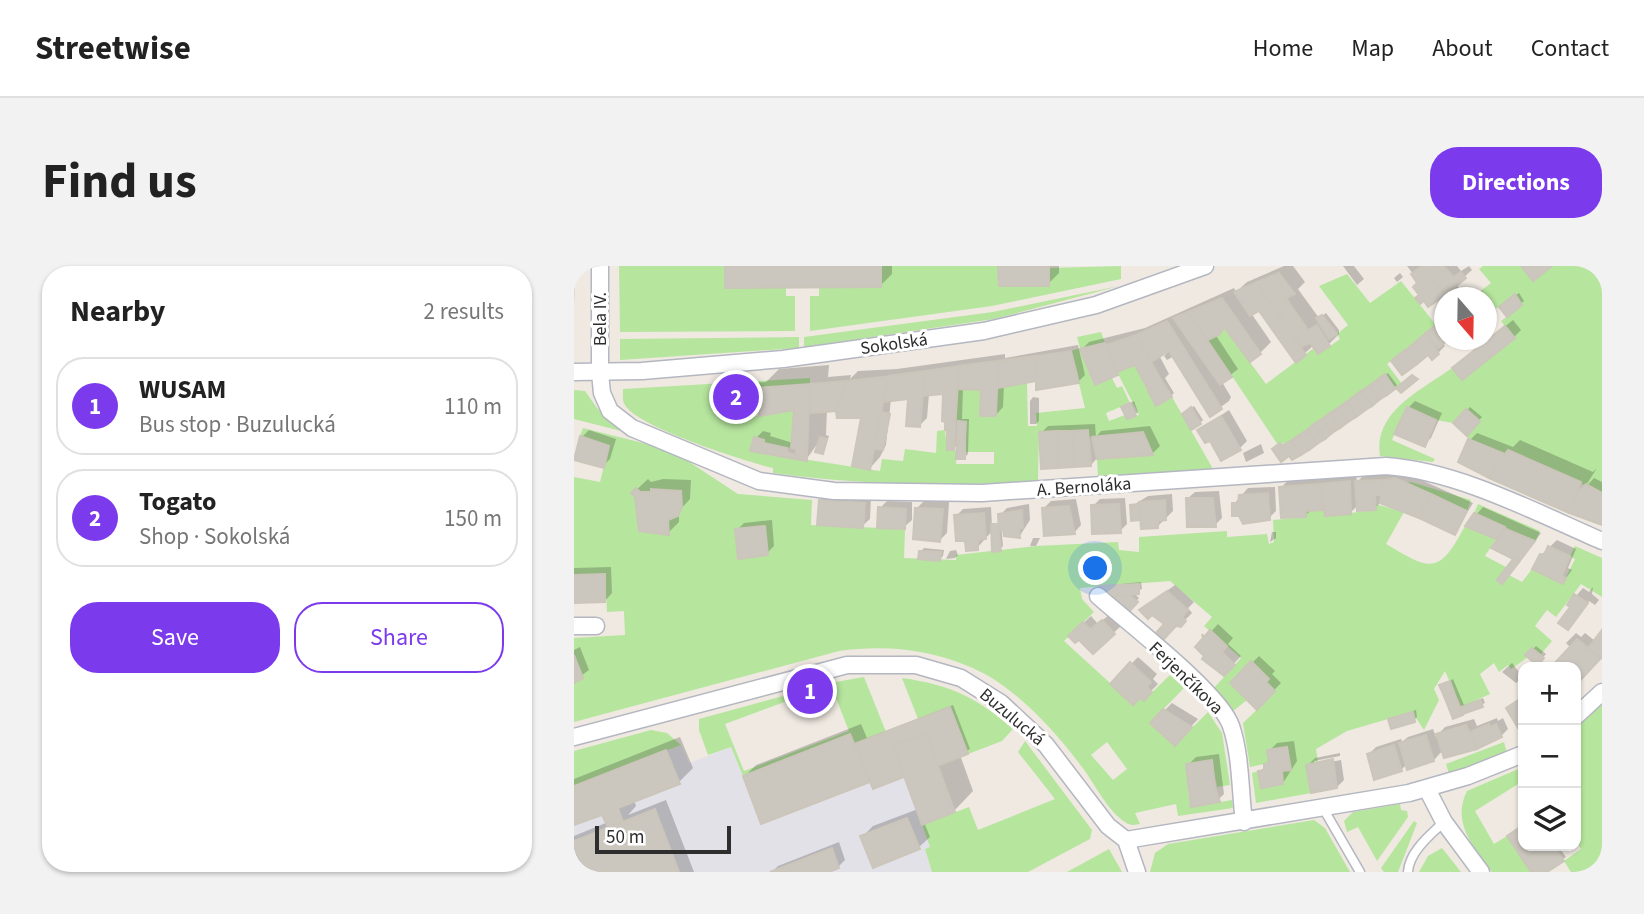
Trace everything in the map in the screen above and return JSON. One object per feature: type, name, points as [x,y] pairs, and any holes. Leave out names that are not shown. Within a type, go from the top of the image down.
[{"type":"street","name":"Bela IV.","points":[[600,266],[600,373]]},
{"type":"street","name":"Sokolská","points":[[574,372],[600,373],[783,359],[984,331],[1096,305],[1205,266]]},
{"type":"street","name":"A. Bernoláka","points":[[600,373],[604,401],[623,424],[731,471],[785,486],[907,494],[982,493],[1386,466],[1426,470],[1602,541]]},
{"type":"street","name":"Ferjenčíkova","points":[[1098,596],[1198,685],[1226,716],[1233,733],[1244,822]]},
{"type":"street","points":[[574,626],[596,626]]},
{"type":"street","name":"Buzulucká","points":[[574,737],[847,665],[916,665],[961,678],[1001,703],[1046,745],[1108,826],[1126,840]]},
{"type":"street","points":[[1581,711],[1602,692]]},
{"type":"street","points":[[1137,872],[1126,840],[1427,789],[1487,770],[1518,756]]},
{"type":"street","points":[[1427,789],[1444,822],[1481,872]]},
{"type":"lane","points":[[1323,808],[1360,872]]},
{"type":"lane","points":[[1408,872],[1409,864],[1422,843],[1444,822]]},
{"type":"shaded area","points":[[950,707],[968,754],[937,766],[955,812],[922,825],[930,847],[925,849],[932,872],[574,872],[574,786],[681,745],[689,763],[731,747],[743,776],[850,734],[854,744]]},
{"type":"green space","points":[[619,266],[725,266],[725,288],[786,288],[786,296],[795,296],[795,331],[620,332]]},
{"type":"green space","points":[[881,266],[998,266],[999,286],[1049,286],[1049,268],[1121,266],[1121,279],[992,306],[810,331],[810,296],[819,296],[819,287],[881,287]]},
{"type":"green space","points":[[1483,266],[1521,266],[1533,281],[1552,266],[1602,266],[1602,493],[1508,450],[1505,454],[1468,439],[1467,436],[1480,421],[1466,409],[1453,423],[1436,420],[1406,407],[1392,440],[1435,459],[1433,462],[1380,456],[1380,440],[1384,426],[1402,403],[1452,368],[1462,380],[1514,338],[1501,321],[1522,305],[1514,295],[1497,308],[1497,287],[1486,287],[1491,283],[1479,269]]},
{"type":"green space","points":[[1347,274],[1370,303],[1401,281],[1434,322],[1434,327],[1387,364],[1402,384],[1396,388],[1384,375],[1291,441],[1278,445],[1208,340],[1220,334],[1224,327],[1266,384],[1314,348],[1319,354],[1340,339],[1337,334],[1348,325],[1319,286]]},
{"type":"green space","points":[[1119,286],[994,319],[804,347],[804,337],[993,312]]},
{"type":"green space","points":[[1101,332],[1105,343],[1080,349],[1094,385],[1112,378],[1117,388],[1122,386],[1130,403],[1106,413],[1109,421],[1125,415],[1127,419],[1139,415],[1117,372],[1135,365],[1156,406],[1172,397],[1213,469],[1098,477],[1097,459],[1153,454],[1142,432],[1090,438],[1087,430],[1039,432],[1038,481],[905,484],[806,477],[773,473],[773,468],[670,433],[634,414],[623,399],[623,389],[810,378],[810,384],[729,391],[730,413],[765,416],[766,412],[794,410],[791,448],[764,443],[764,440],[755,437],[751,451],[880,471],[882,459],[903,461],[905,449],[936,453],[937,431],[945,430],[947,449],[957,451],[956,464],[994,464],[994,452],[965,452],[966,422],[955,421],[957,389],[981,390],[980,416],[996,416],[998,388],[1027,383],[1028,426],[1037,426],[1036,413],[1085,408],[1071,351],[1080,348],[1077,337]]},
{"type":"green space","points":[[799,337],[799,348],[620,360],[620,339]]},
{"type":"green space","points":[[574,390],[585,391],[597,408],[621,431],[574,419]]},
{"type":"green space","points":[[583,428],[671,450],[738,494],[812,500],[811,525],[905,529],[904,558],[956,560],[956,555],[1037,546],[1118,542],[1119,550],[1139,552],[1139,537],[1227,531],[1227,537],[1267,534],[1269,544],[1274,542],[1273,520],[1306,517],[1306,511],[1324,510],[1325,516],[1375,510],[1375,504],[1404,512],[1386,544],[1424,563],[1433,564],[1448,553],[1465,526],[1496,539],[1485,556],[1506,567],[1497,580],[1502,584],[1509,575],[1522,582],[1532,569],[1563,583],[1575,559],[1570,556],[1575,546],[1602,558],[1602,597],[1581,584],[1556,617],[1547,610],[1535,626],[1552,641],[1540,655],[1531,648],[1526,655],[1528,657],[1511,669],[1508,665],[1499,672],[1494,663],[1480,674],[1490,694],[1461,707],[1445,671],[1434,689],[1439,700],[1424,730],[1412,712],[1347,731],[1316,749],[1318,762],[1306,765],[1311,793],[1256,803],[1252,773],[1258,771],[1261,788],[1283,784],[1282,771],[1290,770],[1287,747],[1269,763],[1250,767],[1243,723],[1275,692],[1266,682],[1269,679],[1250,662],[1230,683],[1247,700],[1233,711],[1214,688],[1241,658],[1204,626],[1212,617],[1170,581],[1080,588],[1082,599],[1094,612],[1064,641],[1133,704],[1140,698],[1144,700],[1170,675],[1184,688],[1150,723],[1174,746],[1208,712],[1222,733],[1230,785],[1217,787],[1212,760],[1188,792],[1191,807],[1232,800],[1233,808],[1178,816],[1176,804],[1135,813],[1140,824],[1131,825],[1103,799],[1064,744],[1013,694],[985,674],[932,654],[877,648],[839,651],[574,722],[574,683],[583,678],[574,655],[574,638],[625,635],[624,611],[607,612],[605,574],[574,574],[574,477],[600,482],[609,446],[580,436]],"holes":[[[1107,742],[1127,769],[1113,780],[1091,755]]]},
{"type":"green space","points":[[1411,482],[1471,500],[1467,511],[1405,483]]},
{"type":"green space","points":[[1478,504],[1540,531],[1536,541],[1474,513]]},
{"type":"green space","points":[[864,677],[886,732],[854,744],[850,734],[743,776],[731,747],[708,755],[699,730],[699,719],[805,690],[806,694],[725,724],[744,771],[849,731],[830,683]]},
{"type":"green space","points":[[902,678],[935,684],[962,694],[1013,729],[1002,741],[968,754],[950,708],[918,719]]},
{"type":"green space","points":[[1602,704],[1602,872],[1571,872],[1564,861],[1581,851],[1581,724]]},
{"type":"green space","points":[[651,730],[667,733],[681,745],[574,786],[574,751]]},
{"type":"green space","points":[[1025,741],[1092,830],[1090,839],[1028,872],[932,872],[925,849],[930,847],[922,825],[969,807],[978,830],[1055,799],[1018,752]]},
{"type":"green space","points":[[1504,742],[1507,753],[1449,774],[1446,764]]},
{"type":"green space","points":[[1518,769],[1518,784],[1475,811],[1494,844],[1507,836],[1531,872],[1492,872],[1478,853],[1463,824],[1463,803],[1467,791]]},
{"type":"green space","points":[[1400,804],[1401,810],[1407,811],[1408,817],[1377,861],[1358,827],[1347,832],[1344,821],[1353,812]]},
{"type":"green space","points":[[1314,820],[1325,828],[1350,872],[1150,872],[1155,853],[1168,844]]},
{"type":"green space","points":[[1414,821],[1417,823],[1398,872],[1384,872],[1381,868]]},
{"type":"green space","points":[[1442,848],[1461,872],[1419,872],[1428,856]]},
{"type":"green space","points":[[1109,849],[1122,872],[1067,872]]},
{"type":"building","points":[[725,266],[881,266],[881,287],[725,288]]},
{"type":"building","points":[[998,266],[1049,266],[1049,286],[999,286]]},
{"type":"building","points":[[1422,266],[1439,287],[1434,287],[1434,303],[1428,307],[1424,301],[1420,304],[1415,298],[1419,295],[1413,287],[1417,283],[1411,274]]},
{"type":"building","points":[[1422,266],[1444,266],[1453,277],[1461,272],[1466,278],[1455,287],[1439,287]]},
{"type":"building","points":[[1521,266],[1552,266],[1533,281]]},
{"type":"building","points":[[1279,273],[1295,294],[1286,298],[1308,330],[1317,325],[1330,346],[1318,354],[1310,343],[1301,347],[1257,282]]},
{"type":"building","points":[[1257,282],[1306,355],[1296,363],[1259,311],[1250,316],[1234,292]]},
{"type":"building","points":[[1515,294],[1522,305],[1507,317],[1499,307]]},
{"type":"building","points":[[1222,298],[1261,354],[1250,362],[1224,327],[1220,334],[1208,340],[1188,312]]},
{"type":"building","points":[[1188,312],[1232,377],[1220,385],[1173,318]]},
{"type":"building","points":[[1322,315],[1337,334],[1329,339],[1316,318]]},
{"type":"building","points":[[1167,321],[1222,409],[1210,417],[1169,351],[1151,362],[1136,335]]},
{"type":"building","points":[[1434,326],[1434,343],[1426,333]]},
{"type":"building","points":[[1505,326],[1515,338],[1462,380],[1452,368],[1475,350],[1497,350],[1497,332]]},
{"type":"building","points":[[1426,333],[1434,350],[1439,354],[1432,360],[1428,355],[1417,364],[1406,350]]},
{"type":"building","points":[[1136,335],[1163,383],[1149,391],[1135,365],[1117,372],[1106,345]]},
{"type":"building","points":[[1105,343],[1118,375],[1095,385],[1080,349]]},
{"type":"building","points":[[1405,350],[1417,364],[1402,375],[1391,361]]},
{"type":"building","points":[[1071,351],[1079,383],[1036,390],[1036,356]]},
{"type":"building","points":[[1036,356],[1036,381],[998,388],[998,361]]},
{"type":"building","points":[[998,361],[996,416],[980,416],[981,390],[957,389],[959,366]]},
{"type":"building","points":[[959,366],[955,431],[945,430],[945,422],[942,421],[943,394],[923,396],[925,371]]},
{"type":"building","points":[[925,371],[920,427],[906,426],[908,399],[883,402],[888,376]]},
{"type":"building","points":[[1385,374],[1395,389],[1387,395],[1377,380]]},
{"type":"building","points":[[1412,375],[1418,379],[1401,393],[1396,388]]},
{"type":"building","points":[[888,377],[870,470],[852,466],[861,418],[837,418],[836,412],[846,381]]},
{"type":"building","points":[[1377,380],[1387,395],[1379,400],[1369,386]]},
{"type":"building","points":[[846,381],[836,411],[811,413],[810,384]]},
{"type":"building","points":[[1163,383],[1172,397],[1156,406],[1148,391]]},
{"type":"building","points":[[810,384],[807,456],[796,455],[796,449],[791,448],[794,410],[759,416],[757,388]]},
{"type":"building","points":[[1369,386],[1379,400],[1372,406],[1361,391]]},
{"type":"building","points":[[757,388],[759,413],[730,414],[729,391]]},
{"type":"building","points":[[1361,391],[1372,406],[1364,411],[1353,397]]},
{"type":"building","points":[[1353,397],[1364,411],[1356,417],[1346,402]]},
{"type":"building","points":[[1346,402],[1356,417],[1348,422],[1338,408]]},
{"type":"building","points":[[1130,403],[1136,416],[1127,419],[1121,407]]},
{"type":"building","points":[[1191,407],[1201,424],[1191,430],[1182,414]]},
{"type":"building","points":[[1407,407],[1436,420],[1425,447],[1394,434]]},
{"type":"building","points":[[1338,408],[1348,422],[1340,428],[1330,413]]},
{"type":"building","points":[[1466,409],[1480,421],[1467,436],[1453,423]]},
{"type":"building","points":[[881,412],[890,414],[883,450],[874,449]]},
{"type":"building","points":[[1330,413],[1340,428],[1332,433],[1322,419]]},
{"type":"building","points":[[1221,416],[1241,450],[1221,461],[1210,441],[1205,443],[1197,430]]},
{"type":"building","points":[[1322,419],[1332,433],[1325,439],[1314,424]]},
{"type":"building","points":[[958,421],[966,422],[965,440],[957,440]]},
{"type":"building","points":[[1314,424],[1325,439],[1317,444],[1307,430]]},
{"type":"building","points":[[1088,430],[1091,466],[1074,467],[1072,431]]},
{"type":"building","points":[[1307,430],[1317,444],[1309,450],[1299,435]]},
{"type":"building","points":[[947,431],[955,431],[954,450],[947,450]]},
{"type":"building","points":[[1056,431],[1058,468],[1041,469],[1039,432]]},
{"type":"building","points":[[1056,431],[1072,431],[1074,467],[1058,468]]},
{"type":"building","points":[[1143,432],[1153,455],[1097,459],[1092,437]]},
{"type":"building","points":[[1299,435],[1309,450],[1301,455],[1291,441]]},
{"type":"building","points":[[580,436],[609,446],[604,468],[574,460]]},
{"type":"building","points":[[754,437],[764,440],[764,443],[787,448],[787,452],[807,456],[807,461],[750,451]]},
{"type":"building","points":[[820,437],[827,439],[823,454],[815,452]]},
{"type":"building","points":[[1468,439],[1505,454],[1489,478],[1458,462]]},
{"type":"building","points":[[957,440],[965,440],[965,459],[956,459]]},
{"type":"building","points":[[1291,441],[1301,455],[1292,460],[1282,446]]},
{"type":"building","points":[[1280,443],[1289,456],[1281,462],[1272,449]]},
{"type":"building","points":[[1508,450],[1581,482],[1569,513],[1489,478]]},
{"type":"building","points":[[1395,478],[1431,494],[1419,518],[1380,503],[1383,480]]},
{"type":"building","points":[[1383,480],[1383,495],[1375,495],[1376,510],[1357,511],[1355,481]]},
{"type":"building","points":[[1350,481],[1351,514],[1325,516],[1320,484]]},
{"type":"building","points":[[1320,484],[1322,510],[1306,511],[1306,517],[1281,518],[1279,487]]},
{"type":"building","points":[[1586,484],[1602,493],[1602,525],[1569,513],[1576,494]]},
{"type":"building","points":[[636,488],[640,492],[651,492],[651,489],[681,491],[682,506],[678,516],[668,520],[669,535],[639,531],[635,497],[631,493]]},
{"type":"building","points":[[1268,493],[1270,520],[1243,524],[1239,516],[1232,516],[1232,503],[1238,503],[1239,495]]},
{"type":"building","points":[[1431,494],[1467,511],[1455,535],[1419,518]]},
{"type":"building","points":[[1186,498],[1213,498],[1216,527],[1187,527]]},
{"type":"building","points":[[819,500],[865,503],[863,528],[817,525]]},
{"type":"building","points":[[1165,500],[1166,520],[1158,521],[1158,528],[1141,529],[1139,502]]},
{"type":"building","points":[[1119,504],[1121,533],[1092,534],[1091,505]]},
{"type":"building","points":[[1139,504],[1140,520],[1131,521],[1130,505]]},
{"type":"building","points":[[1069,506],[1075,534],[1044,536],[1042,508]]},
{"type":"building","points":[[878,507],[906,509],[905,529],[877,528]]},
{"type":"building","points":[[915,508],[943,509],[940,542],[913,539]]},
{"type":"building","points":[[1022,510],[1023,528],[1019,529],[1020,538],[1004,536],[1003,530],[999,531],[998,514]]},
{"type":"building","points":[[984,513],[986,539],[978,540],[978,550],[966,551],[965,541],[956,541],[954,515]]},
{"type":"building","points":[[1474,513],[1505,527],[1496,539],[1465,526]]},
{"type":"building","points":[[991,524],[998,524],[1001,551],[992,552]]},
{"type":"building","points":[[765,526],[768,555],[738,559],[735,529]]},
{"type":"building","points":[[1505,529],[1535,541],[1519,562],[1491,548]]},
{"type":"building","points":[[1548,546],[1570,556],[1562,576],[1566,578],[1563,584],[1532,569]]},
{"type":"building","points":[[919,551],[941,552],[940,561],[918,559]]},
{"type":"building","points":[[1513,559],[1519,562],[1502,584],[1497,580]]},
{"type":"building","points":[[605,574],[605,602],[574,603],[574,575]]},
{"type":"building","points":[[1139,584],[1139,594],[1110,596],[1099,586]]},
{"type":"building","points":[[1167,591],[1188,610],[1182,617],[1186,621],[1181,627],[1176,626],[1163,640],[1156,633],[1164,624],[1152,615],[1148,619],[1139,610]]},
{"type":"building","points":[[1574,594],[1588,603],[1568,630],[1558,623],[1570,607],[1567,605]]},
{"type":"building","points":[[1129,595],[1138,602],[1128,613],[1110,596]]},
{"type":"building","points":[[1102,620],[1115,634],[1093,654],[1079,640],[1075,643],[1068,636],[1083,622],[1090,629]]},
{"type":"building","points":[[1210,630],[1227,646],[1222,652],[1235,665],[1224,676],[1202,659],[1204,656],[1195,647],[1203,638],[1202,634],[1204,637]]},
{"type":"building","points":[[1602,630],[1602,657],[1601,658],[1588,648]]},
{"type":"building","points":[[1577,639],[1601,658],[1581,680],[1581,662],[1556,662]]},
{"type":"building","points":[[1532,648],[1544,658],[1541,662],[1533,662],[1525,655]]},
{"type":"building","points":[[574,655],[583,678],[574,683]]},
{"type":"building","points":[[1251,661],[1269,679],[1266,682],[1275,691],[1257,710],[1230,683]]},
{"type":"building","points":[[1130,662],[1151,682],[1147,687],[1152,692],[1144,701],[1140,698],[1133,705],[1110,684]]},
{"type":"building","points":[[1450,681],[1454,692],[1444,696],[1439,685]]},
{"type":"building","points":[[1454,692],[1463,715],[1453,719],[1444,696]]},
{"type":"building","points":[[1480,700],[1483,707],[1463,714],[1461,707]]},
{"type":"building","points":[[1518,700],[1518,728],[1506,708]]},
{"type":"building","points":[[950,707],[968,754],[937,766],[926,734],[893,746],[904,777],[873,789],[854,744]]},
{"type":"building","points":[[1163,709],[1192,727],[1175,746],[1150,723]]},
{"type":"building","points":[[1413,712],[1415,722],[1391,729],[1388,719]]},
{"type":"building","points":[[1489,724],[1491,727],[1496,724],[1502,737],[1477,749],[1470,732]]},
{"type":"building","points":[[1466,725],[1477,749],[1444,758],[1436,734]]},
{"type":"building","points":[[850,734],[870,782],[761,824],[743,776]]},
{"type":"building","points":[[926,734],[955,812],[922,825],[893,746]]},
{"type":"building","points":[[1426,735],[1434,761],[1407,770],[1399,743]]},
{"type":"building","points":[[1394,745],[1402,771],[1374,780],[1367,754]]},
{"type":"building","points":[[1287,747],[1291,770],[1282,771],[1283,784],[1261,788],[1258,771],[1264,770],[1264,764],[1269,763],[1267,750]]},
{"type":"building","points":[[666,750],[680,784],[618,808],[623,822],[608,827],[602,815],[574,825],[574,786]]},
{"type":"building","points":[[1333,759],[1337,788],[1311,793],[1306,765]]},
{"type":"building","points":[[1212,760],[1215,787],[1220,802],[1191,807],[1186,764]]},
{"type":"building","points":[[655,809],[679,872],[574,872],[574,841]]},
{"type":"building","points":[[907,818],[920,849],[873,868],[860,836]]},
{"type":"building","points":[[1518,828],[1518,851],[1557,851],[1564,861],[1547,872],[1531,872],[1507,836]]},
{"type":"building","points":[[832,848],[839,868],[829,872],[770,872]]},
{"type":"place","name":"Togato","points":[[736,397]]},
{"type":"place","name":"WUSAM","points":[[810,691]]}]
